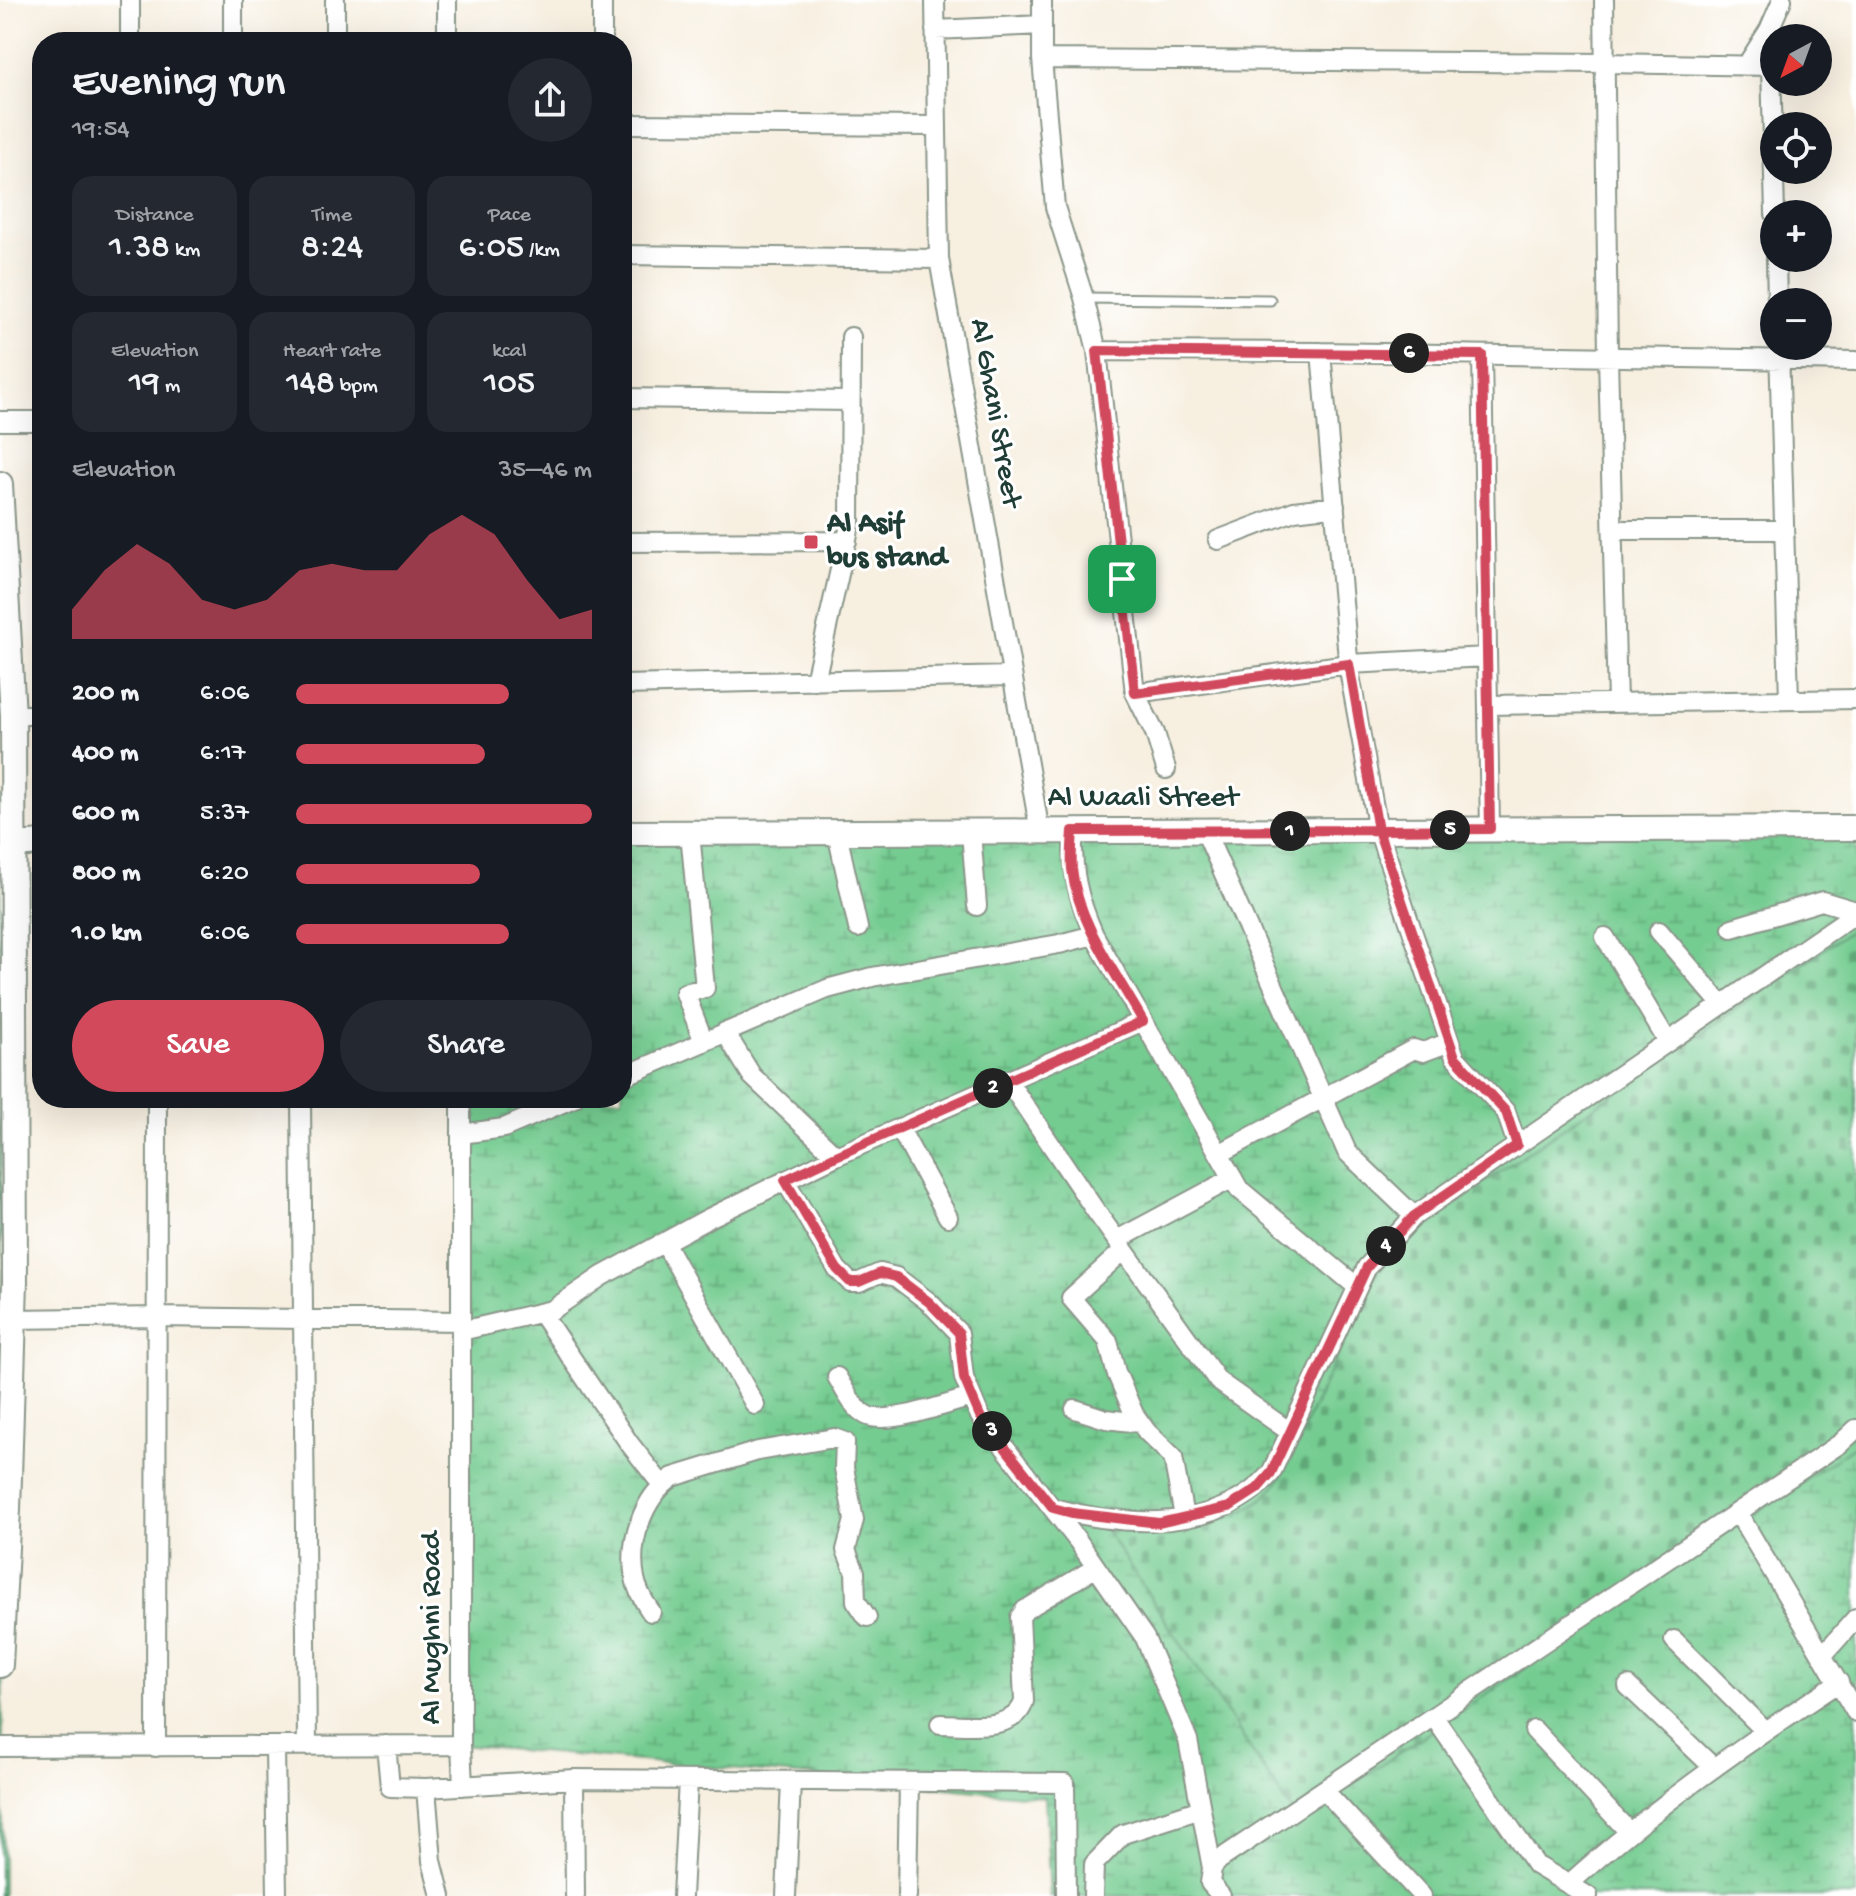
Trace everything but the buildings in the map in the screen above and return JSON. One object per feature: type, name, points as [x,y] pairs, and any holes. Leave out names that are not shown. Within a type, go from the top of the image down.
[{"type":"street","points":[[130,0],[130,32]]},
{"type":"street","points":[[233,0],[233,32]]},
{"type":"street","points":[[335,0],[335,32]]},
{"type":"street","points":[[447,0],[447,32]]},
{"type":"street","points":[[602,0],[602,32]]},
{"type":"street","name":"Al Ghani Street","points":[[935,0],[939,259],[1040,832]]},
{"type":"street","points":[[1042,0],[1042,59],[1055,207],[1097,351],[1135,693],[1151,724],[1166,769]]},
{"type":"street","points":[[1604,0],[1608,357],[1617,703]]},
{"type":"street","points":[[1746,66],[1769,30],[1782,0]]},
{"type":"street","points":[[935,30],[1042,25]]},
{"type":"street","points":[[1042,59],[1771,66],[1775,200]]},
{"type":"street","points":[[632,124],[936,126]]},
{"type":"street","points":[[632,255],[939,259]]},
{"type":"street","points":[[815,681],[850,525],[851,337]]},
{"type":"street","points":[[1097,351],[1608,357],[1760,353]]},
{"type":"street","points":[[1321,352],[1349,664],[1378,830],[1455,1057],[1506,1112],[1517,1145]]},
{"type":"street","points":[[1482,355],[1490,829]]},
{"type":"street","points":[[1832,359],[1856,361]]},
{"type":"street","points":[[1779,360],[1789,700]]},
{"type":"street","points":[[632,398],[850,401]]},
{"type":"street","points":[[0,421],[32,421]]},
{"type":"street","points":[[0,484],[13,716],[8,832],[8,1283],[13,1319],[0,1665]]},
{"type":"street","points":[[1218,540],[1294,511],[1335,506]]},
{"type":"street","points":[[1613,530],[1784,530]]},
{"type":"street","points":[[632,542],[847,541]]},
{"type":"street","points":[[1135,693],[1349,664],[1487,657]]},
{"type":"street","points":[[632,685],[1012,676]]},
{"type":"street","points":[[1488,705],[1856,699]]},
{"type":"street","points":[[13,716],[32,715]]},
{"type":"street","name":"Al Waali Street","points":[[632,833],[1856,828]]},
{"type":"street","points":[[1073,831],[1072,870],[1094,935],[1239,1189],[1356,1286]]},
{"type":"street","points":[[1205,831],[1347,1152],[1414,1216]]},
{"type":"street","points":[[8,832],[32,840]]},
{"type":"street","points":[[971,832],[977,906]]},
{"type":"street","points":[[690,833],[705,988],[685,993],[704,1042]]},
{"type":"street","points":[[837,833],[858,928]]},
{"type":"street","points":[[1732,928],[1822,901],[1856,912]]},
{"type":"street","points":[[1053,1508],[1159,1523],[1229,1507],[1257,1489],[1271,1473],[1356,1286],[1367,1267],[1414,1216],[1856,912]]},
{"type":"street","points":[[1659,931],[1722,1005]]},
{"type":"street","points":[[632,1073],[842,985],[1094,935]]},
{"type":"street","points":[[1605,937],[1668,1042]]},
{"type":"street","points":[[13,1319],[303,1319],[461,1326],[541,1313],[552,1310],[602,1276],[664,1242],[785,1180],[1143,1021]]},
{"type":"street","points":[[725,1032],[752,1076],[836,1156]]},
{"type":"street","points":[[1219,1154],[1414,1049],[1423,1052],[1450,1042]]},
{"type":"street","points":[[1008,1081],[1218,1381],[1290,1432]]},
{"type":"street","points":[[156,1747],[157,1108]]},
{"type":"street","points":[[301,1108],[307,1746]]},
{"type":"street","name":"Al Mughni Road","points":[[0,1747],[461,1745],[461,1108]]},
{"type":"street","points":[[461,1134],[504,1128],[551,1108]]},
{"type":"street","points":[[900,1129],[948,1217]]},
{"type":"street","points":[[1184,1517],[1173,1457],[1140,1423],[1116,1372],[1108,1341],[1071,1298],[1121,1245],[1233,1178]]},
{"type":"street","points":[[785,1180],[837,1269],[850,1282],[859,1282],[880,1273],[896,1277],[929,1302],[959,1333],[964,1378],[980,1416],[1053,1508],[1145,1638],[1188,1740],[1212,1868],[1210,1883],[1221,1896]]},
{"type":"street","points":[[664,1242],[755,1405]]},
{"type":"street","points":[[541,1313],[629,1443],[662,1485]]},
{"type":"street","points":[[837,1377],[855,1406],[869,1417],[892,1417],[972,1397]]},
{"type":"street","points":[[1075,1409],[1106,1419],[1140,1423]]},
{"type":"street","points":[[1212,1868],[1219,1860],[1841,1443],[1856,1429]]},
{"type":"street","points":[[651,1612],[640,1595],[633,1555],[644,1514],[662,1485],[673,1477],[758,1451],[834,1438],[840,1439],[846,1447],[844,1468],[854,1520],[846,1550],[855,1572],[856,1601],[867,1617]]},
{"type":"street","points":[[1738,1513],[1856,1713]]},
{"type":"street","points":[[940,1724],[1003,1723],[1014,1718],[1024,1701],[1020,1617],[1025,1610],[1095,1568]]},
{"type":"street","points":[[1823,1655],[1856,1618]]},
{"type":"street","points":[[1674,1640],[1765,1731]]},
{"type":"street","points":[[1569,1884],[1629,1832],[1714,1768],[1839,1682]]},
{"type":"street","points":[[1628,1686],[1714,1768]]},
{"type":"street","points":[[1434,1717],[1536,1865],[1588,1896]]},
{"type":"street","points":[[1534,1730],[1629,1832]]},
{"type":"street","points":[[386,1745],[390,1787],[426,1788],[574,1779],[1065,1783],[1066,1896]]},
{"type":"street","points":[[461,1745],[463,1786]]},
{"type":"street","points":[[275,1746],[277,1896]]},
{"type":"street","points":[[574,1779],[575,1896]]},
{"type":"street","points":[[682,1896],[688,1780]]},
{"type":"street","points":[[786,1896],[791,1781]]},
{"type":"street","points":[[907,1896],[909,1782]]},
{"type":"street","points":[[426,1788],[432,1861],[441,1896]]},
{"type":"street","points":[[1324,1790],[1422,1896]]},
{"type":"street","points":[[1095,1893],[1094,1864],[1123,1834],[1201,1809]]},
{"type":"lane","points":[[1084,298],[1270,300]]},
{"type":"green space","points":[[0,473],[3,1896],[0,1896]]},
{"type":"green space","points":[[1856,827],[1856,1896],[1050,1896],[1045,1797],[461,1745],[460,1108],[632,1108],[632,833]]},
{"type":"green space","points":[[1856,927],[1856,1445],[1298,1821],[1102,1524],[1166,1532],[1237,1515],[1264,1498],[1279,1481],[1375,1275],[1422,1225]]},
{"type":"place","name":"Al Asif bus stand","points":[[811,542]]},
{"type":"route","points":[[1122,579],[1097,351],[1482,355],[1490,829],[1378,830],[1455,1057],[1506,1112],[1517,1145],[1414,1216],[1367,1267],[1271,1473],[1257,1489],[1229,1507],[1159,1523],[1053,1508],[980,1416],[964,1378],[959,1333],[929,1302],[896,1277],[880,1273],[859,1282],[850,1282],[837,1269],[785,1180],[1143,1021],[1094,935],[1082,906],[1072,870],[1073,831],[1378,830],[1349,664],[1135,693],[1122,579]]}]
